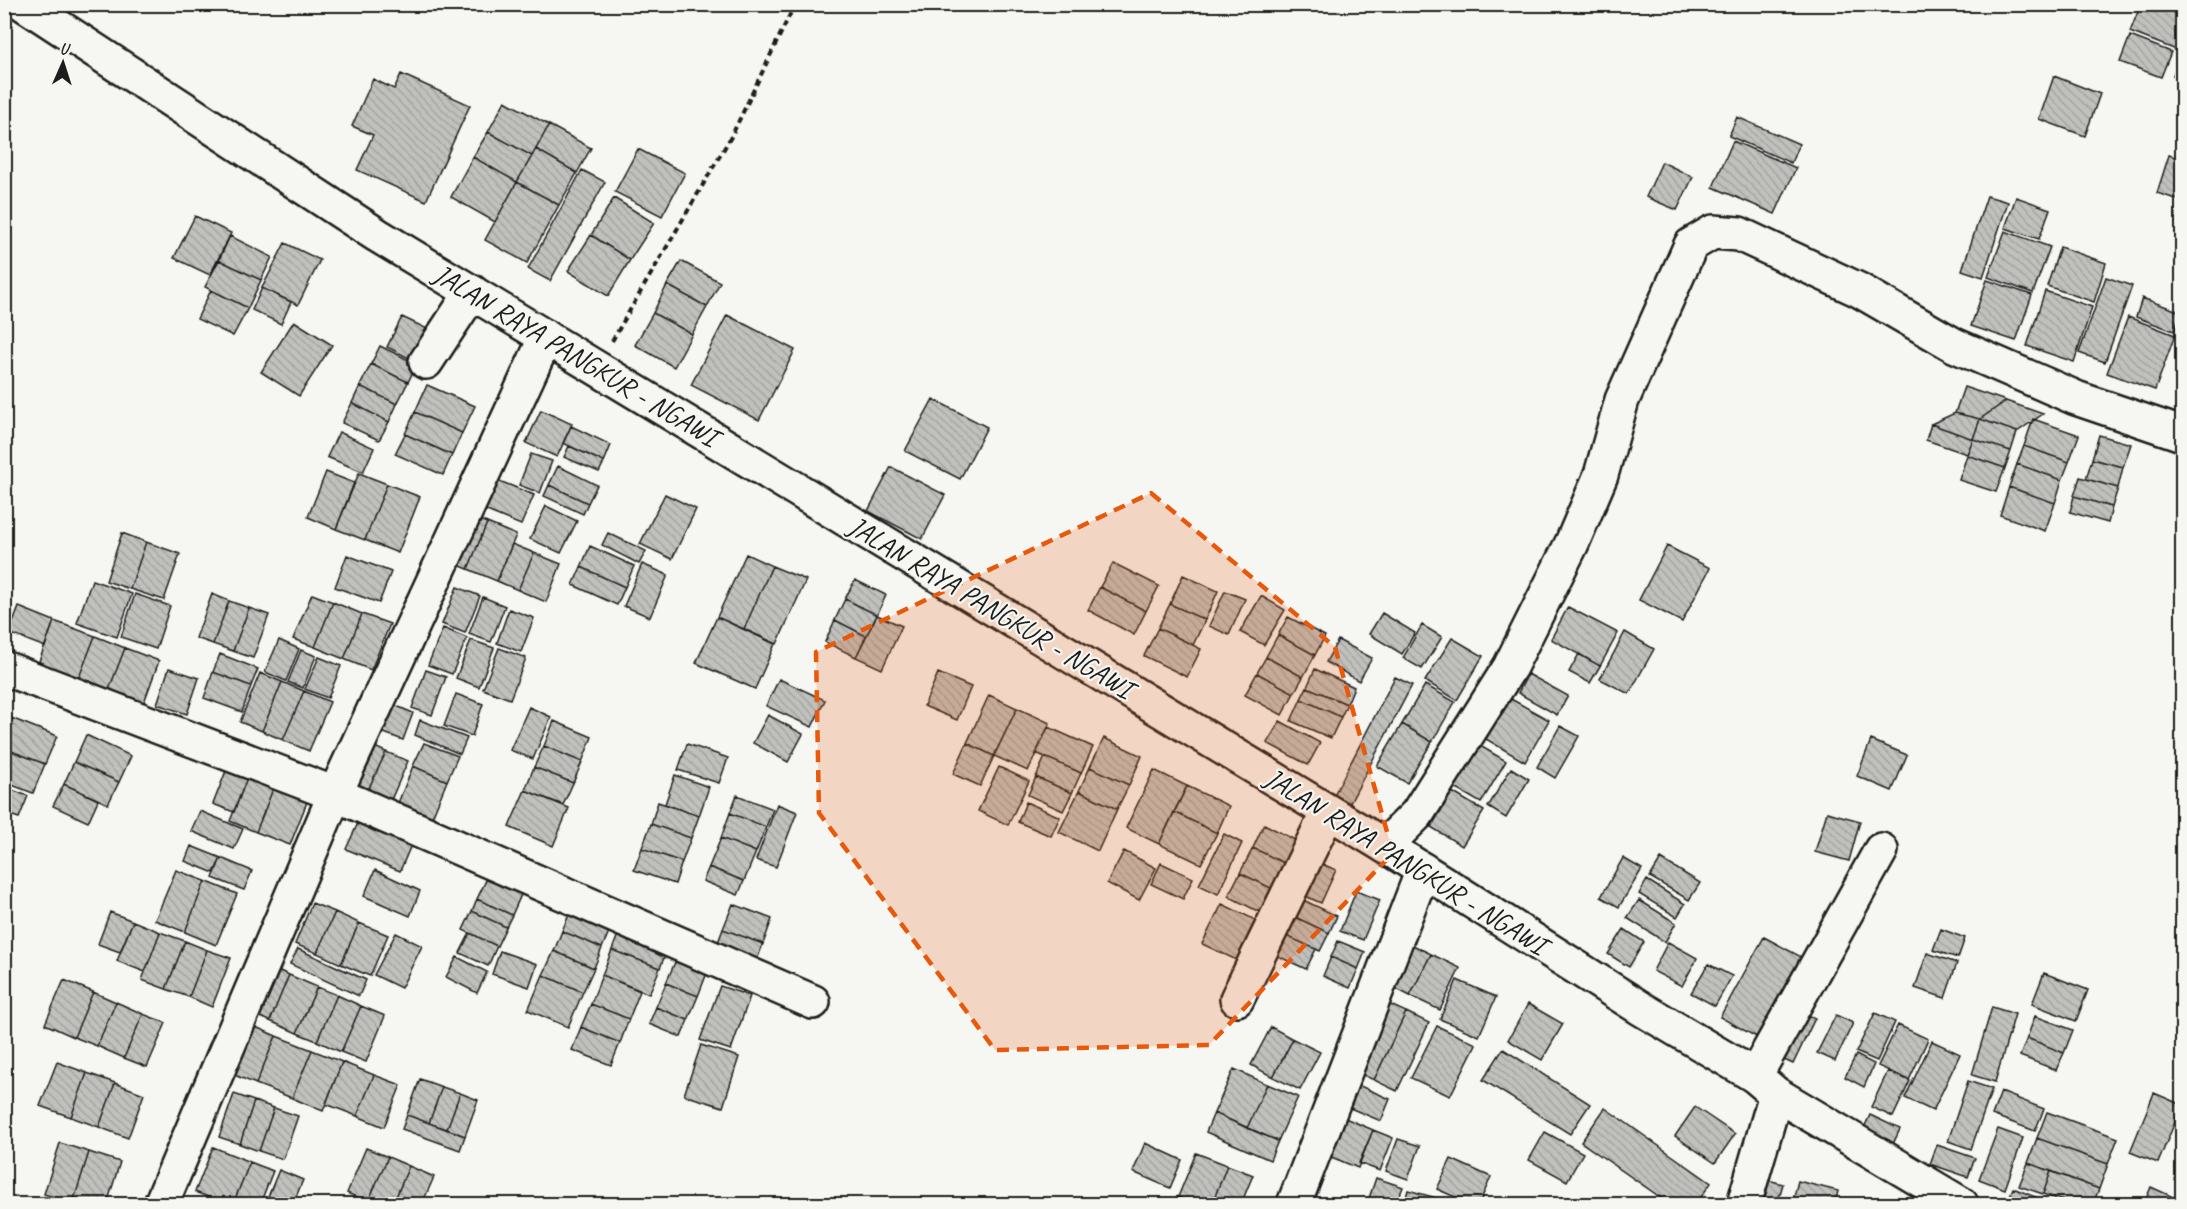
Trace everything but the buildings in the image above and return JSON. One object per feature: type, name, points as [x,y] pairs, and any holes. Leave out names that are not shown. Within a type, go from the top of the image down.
[{"type":"street","name":"JALAN RAYA PANGKUR - NGAWI","points":[[24,4],[377,235],[1384,846],[1642,1009],[1961,1204]]},
{"type":"street","points":[[1384,846],[1418,814],[1510,667],[1593,495],[1623,400],[1691,245],[1713,232],[1739,234],[1859,290],[1954,345],[2076,398],[2182,434]]},
{"type":"street","points":[[426,362],[472,292]]},
{"type":"street","points":[[160,1204],[335,795],[546,337]]},
{"type":"street","points":[[4,668],[335,795],[813,1002]]},
{"type":"street","points":[[1237,999],[1328,812]]},
{"type":"street","points":[[1744,1204],[1766,1085],[1881,850]]},
{"type":"street","points":[[1294,1204],[1423,870]]},
{"type":"path","points":[[596,367],[732,135],[795,4]]},
{"type":"highlighted area","points":[[1151,493],[1335,647],[1393,853],[1209,1045],[995,1050],[819,813],[816,652]]}]
